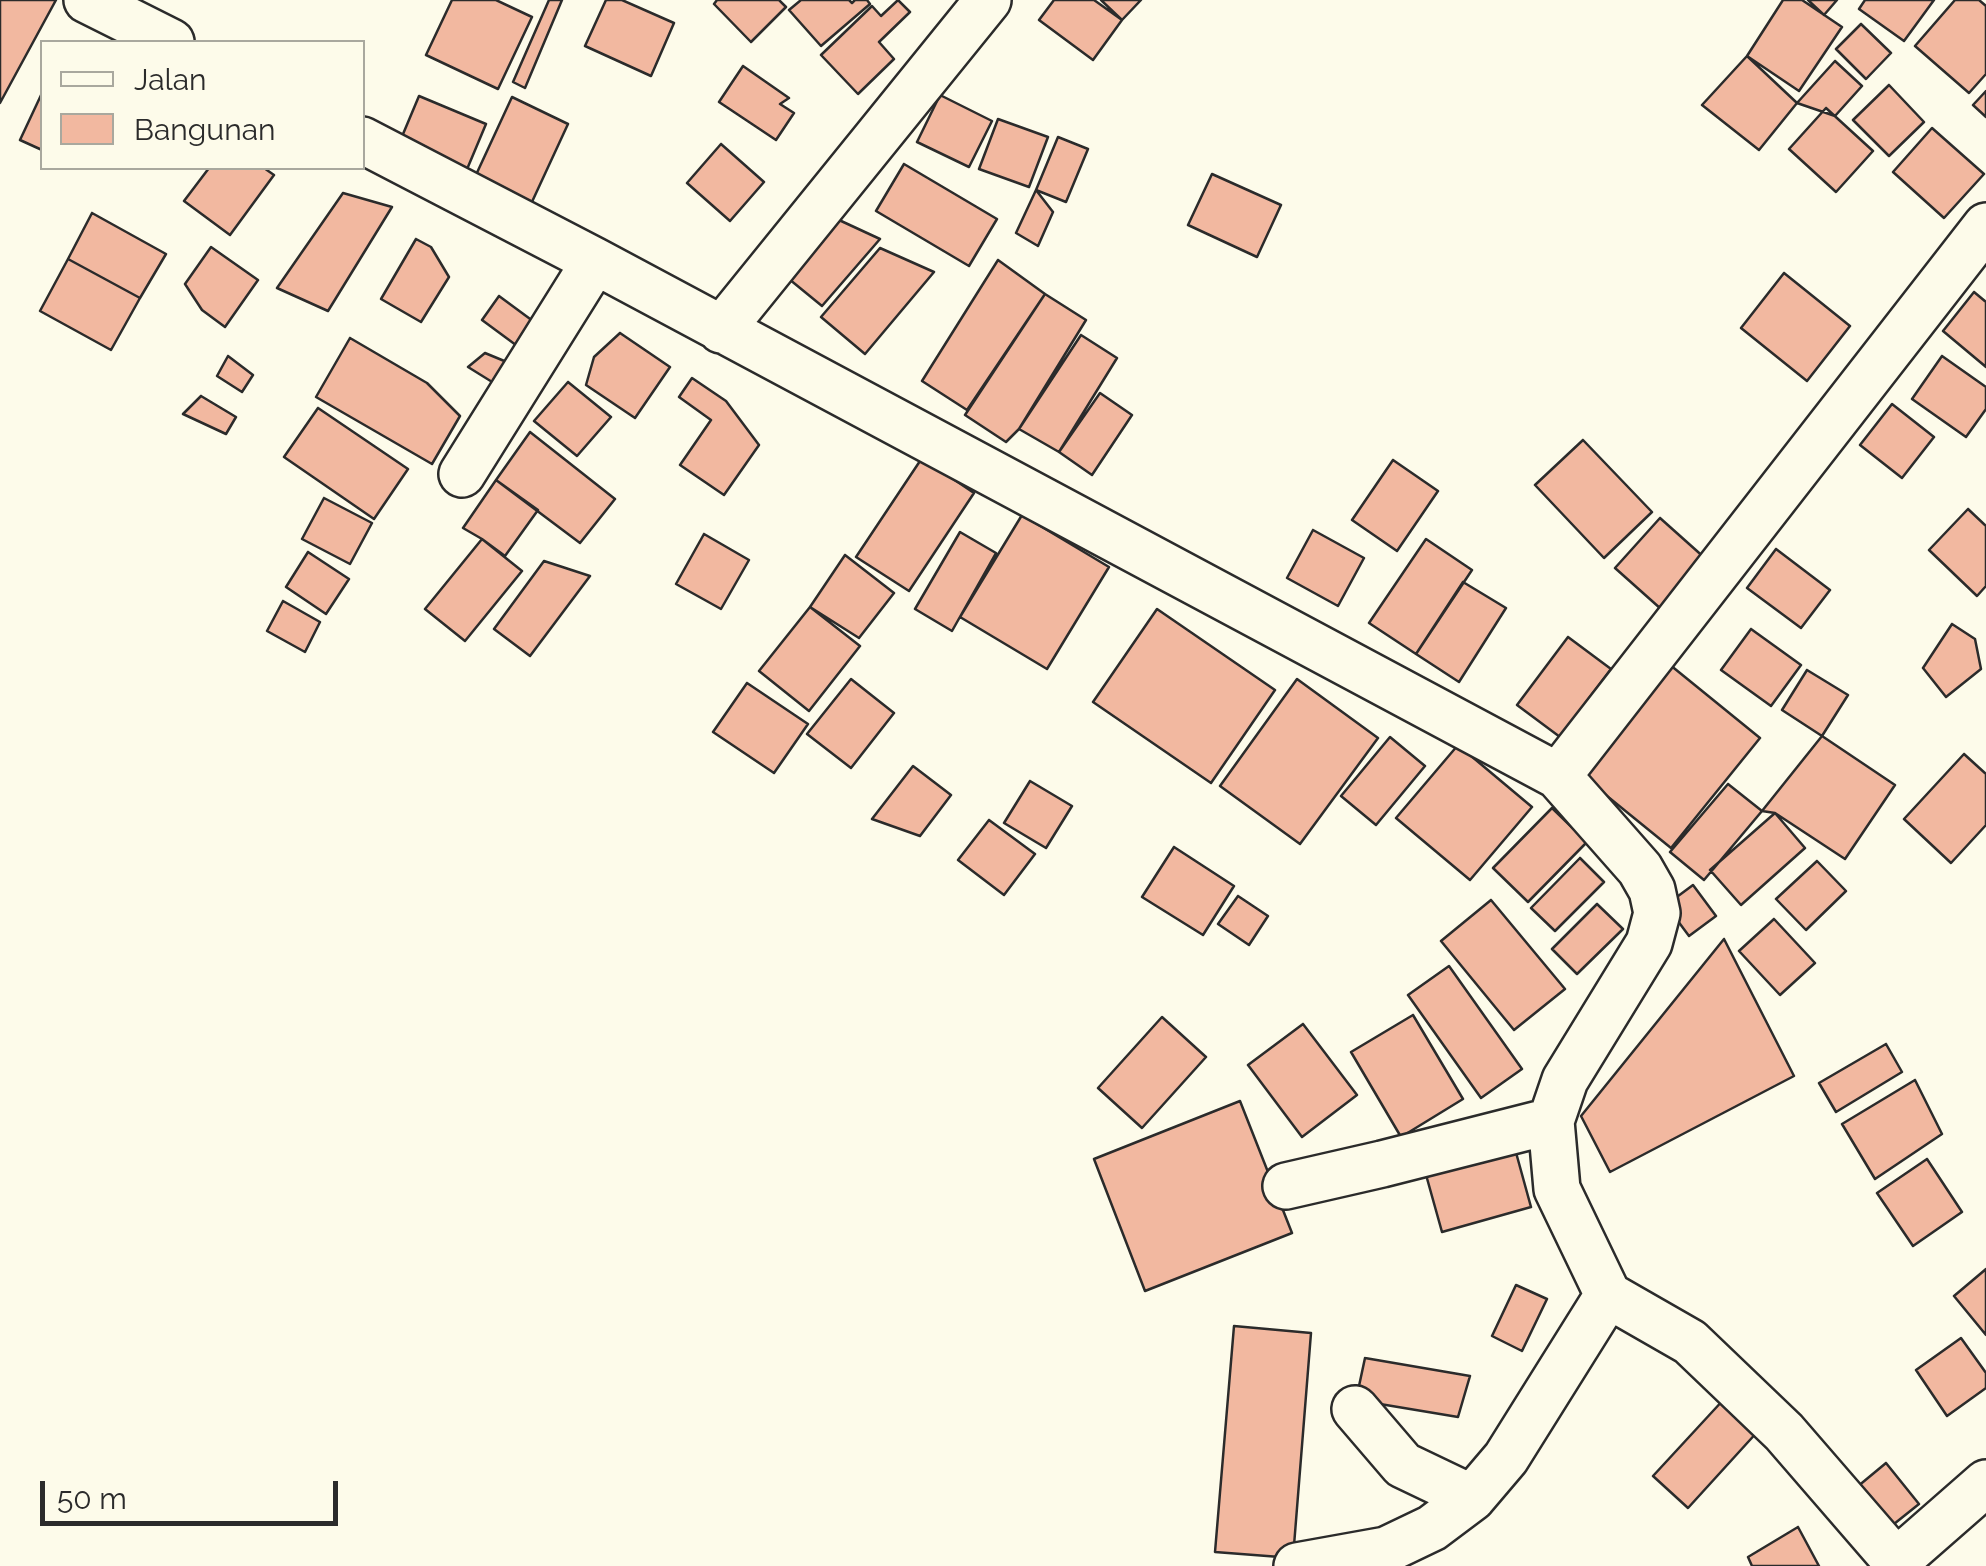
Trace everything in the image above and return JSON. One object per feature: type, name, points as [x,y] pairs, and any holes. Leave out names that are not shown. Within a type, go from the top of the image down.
[{"type":"street","points":[[87,0],[166,40]]},
{"type":"street","points":[[721,330],[988,0]]},
{"type":"street","points":[[365,142],[596,261],[1558,776],[1640,869],[1652,890],[1657,913],[1649,942],[1565,1080],[1551,1120],[1557,1190],[1608,1295],[1690,1342],[1784,1432],[1899,1564],[1986,1483]]},
{"type":"street","points":[[1558,776],[1986,226]]},
{"type":"street","points":[[462,474],[596,261]]},
{"type":"street","points":[[1286,1186],[1551,1120]]},
{"type":"street","points":[[1297,1566],[1386,1550],[1432,1528],[1472,1498],[1506,1458],[1608,1295]]},
{"type":"street","points":[[1355,1409],[1403,1465],[1472,1498]]},
{"type":"building","points":[[0,0],[56,0],[0,103]]},
{"type":"building","points":[[452,0],[496,0],[532,17],[498,89],[426,55]]},
{"type":"building","points":[[549,0],[562,0],[525,88],[513,82]]},
{"type":"building","points":[[606,0],[622,0],[674,23],[651,76],[585,46]]},
{"type":"building","points":[[717,0],[779,0],[786,7],[751,42],[714,4]]},
{"type":"building","points":[[801,0],[867,0],[870,4],[821,46],[789,10]]},
{"type":"building","points":[[898,0],[910,12],[879,42],[894,59],[858,94],[821,55],[872,6],[881,16]]},
{"type":"building","points":[[1054,0],[1094,0],[1122,20],[1093,60],[1039,20]]},
{"type":"building","points":[[1101,0],[1141,0],[1122,20]]},
{"type":"building","points":[[1783,0],[1802,0],[1842,27],[1799,91],[1747,56]]},
{"type":"building","points":[[1808,0],[1837,0],[1824,15]]},
{"type":"building","points":[[1865,0],[1934,0],[1904,41],[1859,9]]},
{"type":"building","points":[[1955,0],[1979,0],[1986,6],[1986,74],[1969,93],[1915,46]]},
{"type":"building","points":[[1861,24],[1891,53],[1866,79],[1836,49]]},
{"type":"building","points":[[1747,56],[1797,103],[1759,150],[1702,105]]},
{"type":"building","points":[[1835,61],[1862,86],[1835,116],[1797,103]]},
{"type":"building","points":[[743,66],[789,98],[780,104],[794,113],[776,140],[719,102]]},
{"type":"building","points":[[1889,85],[1924,122],[1889,156],[1853,120]]},
{"type":"building","points":[[1986,91],[1986,117],[1973,105]]},
{"type":"building","points":[[940,95],[992,121],[969,167],[917,142]]},
{"type":"building","points":[[419,96],[486,124],[465,174],[398,146]]},
{"type":"building","points":[[40,97],[40,149],[20,140]]},
{"type":"building","points":[[512,97],[568,124],[531,204],[475,177]]},
{"type":"building","points":[[1826,108],[1873,151],[1836,192],[1789,149]]},
{"type":"building","points":[[998,119],[1048,137],[1029,187],[979,169]]},
{"type":"building","points":[[1932,128],[1984,174],[1944,218],[1893,172]]},
{"type":"building","points":[[1058,137],[1088,149],[1066,202],[1036,190]]},
{"type":"building","points":[[721,144],[764,182],[730,221],[687,183]]},
{"type":"building","points":[[904,164],[997,219],[969,266],[876,211]]},
{"type":"building","points":[[207,170],[267,170],[274,175],[230,235],[184,201]]},
{"type":"building","points":[[1212,174],[1281,205],[1257,257],[1188,225]]},
{"type":"building","points":[[1036,190],[1053,212],[1038,246],[1016,233]]},
{"type":"building","points":[[343,193],[392,207],[328,311],[277,288]]},
{"type":"building","points":[[92,213],[166,254],[140,298],[68,259]]},
{"type":"building","points":[[839,220],[880,239],[822,306],[789,279]]},
{"type":"building","points":[[416,239],[431,247],[449,277],[421,322],[381,299]]},
{"type":"building","points":[[211,247],[258,280],[225,327],[202,310],[185,284]]},
{"type":"building","points":[[880,248],[934,272],[865,354],[821,317]]},
{"type":"building","points":[[68,259],[140,298],[111,350],[40,311]]},
{"type":"building","points":[[998,260],[1045,294],[967,410],[922,381]]},
{"type":"building","points":[[1784,273],[1850,326],[1807,381],[1741,328]]},
{"type":"building","points":[[1974,292],[1986,302],[1986,367],[1943,331]]},
{"type":"building","points":[[1045,294],[1086,320],[1019,429],[1006,442],[965,415]]},
{"type":"building","points":[[499,296],[541,327],[524,351],[482,320]]},
{"type":"building","points":[[620,333],[670,367],[635,418],[586,385],[594,357]]},
{"type":"building","points":[[1081,335],[1117,358],[1059,452],[1019,429]]},
{"type":"building","points":[[350,338],[427,383],[460,416],[432,464],[316,397]]},
{"type":"building","points":[[485,353],[514,365],[497,385],[468,367]]},
{"type":"building","points":[[228,356],[253,375],[242,392],[217,376]]},
{"type":"building","points":[[1942,356],[1986,387],[1986,409],[1966,437],[1912,399]]},
{"type":"building","points":[[692,378],[726,401],[759,445],[724,495],[680,465],[711,420],[679,397]]},
{"type":"building","points":[[568,382],[611,417],[577,456],[534,421]]},
{"type":"building","points":[[1100,393],[1132,415],[1092,475],[1059,452]]},
{"type":"building","points":[[201,396],[236,417],[226,434],[183,414]]},
{"type":"building","points":[[1892,404],[1934,437],[1902,478],[1860,445]]},
{"type":"building","points":[[318,408],[408,469],[374,519],[284,457]]},
{"type":"building","points":[[530,432],[615,499],[580,543],[496,480]]},
{"type":"building","points":[[1583,440],[1652,512],[1604,558],[1535,485]]},
{"type":"building","points":[[922,458],[974,493],[909,591],[856,557]]},
{"type":"building","points":[[1393,460],[1438,491],[1397,551],[1352,520]]},
{"type":"building","points":[[496,480],[538,510],[505,556],[463,528]]},
{"type":"building","points":[[324,498],[372,523],[350,564],[302,539]]},
{"type":"building","points":[[1968,509],[1986,526],[1986,586],[1977,596],[1929,550]]},
{"type":"building","points":[[1022,515],[1109,567],[1047,669],[960,617]]},
{"type":"building","points":[[1660,518],[1707,560],[1661,609],[1615,568]]},
{"type":"building","points":[[1313,530],[1364,558],[1338,606],[1287,578]]},
{"type":"building","points":[[960,532],[996,553],[952,631],[915,609]]},
{"type":"building","points":[[704,534],[749,560],[721,609],[676,584]]},
{"type":"building","points":[[482,539],[522,571],[465,641],[425,609]]},
{"type":"building","points":[[1426,539],[1472,570],[1416,654],[1369,623]]},
{"type":"building","points":[[1776,549],[1830,590],[1801,628],[1747,588]]},
{"type":"building","points":[[308,552],[349,579],[326,614],[286,587]]},
{"type":"building","points":[[845,555],[894,593],[859,638],[810,607]]},
{"type":"building","points":[[544,561],[590,576],[530,656],[494,629]]},
{"type":"building","points":[[1463,582],[1506,608],[1459,682],[1416,654]]},
{"type":"building","points":[[283,601],[320,622],[305,652],[267,631]]},
{"type":"building","points":[[810,607],[860,646],[809,711],[759,671]]},
{"type":"building","points":[[1157,609],[1275,690],[1211,783],[1093,702]]},
{"type":"building","points":[[1952,624],[1975,639],[1981,669],[1946,697],[1923,668]]},
{"type":"building","points":[[1751,629],[1801,665],[1771,706],[1721,670]]},
{"type":"building","points":[[1568,637],[1611,669],[1560,737],[1517,705]]},
{"type":"building","points":[[1664,660],[1760,738],[1671,848],[1575,770]]},
{"type":"building","points":[[1807,670],[1848,695],[1822,736],[1782,710]]},
{"type":"building","points":[[851,679],[894,713],[851,768],[807,734]]},
{"type":"building","points":[[1297,679],[1378,738],[1300,844],[1220,786]]},
{"type":"building","points":[[747,683],[808,724],[774,773],[713,732]]},
{"type":"building","points":[[1822,736],[1895,785],[1845,859],[1775,813],[1762,811]]},
{"type":"building","points":[[1390,737],[1425,766],[1376,825],[1341,796]]},
{"type":"building","points":[[1458,745],[1532,807],[1470,880],[1396,818]]},
{"type":"building","points":[[1964,754],[1986,774],[1986,825],[1951,863],[1904,819]]},
{"type":"building","points":[[913,766],[951,795],[920,836],[872,819]]},
{"type":"building","points":[[1030,781],[1072,806],[1046,848],[1004,823]]},
{"type":"building","points":[[1728,784],[1762,811],[1704,880],[1670,852]]},
{"type":"building","points":[[1552,808],[1587,842],[1528,902],[1493,868]]},
{"type":"building","points":[[1775,813],[1805,848],[1741,905],[1710,870]]},
{"type":"building","points":[[989,820],[1035,854],[1004,895],[958,860]]},
{"type":"building","points":[[1174,847],[1234,886],[1203,935],[1142,897]]},
{"type":"building","points":[[1580,858],[1604,882],[1555,931],[1531,908]]},
{"type":"building","points":[[1817,861],[1846,891],[1806,930],[1776,899]]},
{"type":"building","points":[[1693,885],[1716,916],[1689,936],[1666,905]]},
{"type":"building","points":[[1238,896],[1268,916],[1249,945],[1218,924]]},
{"type":"building","points":[[1491,900],[1565,989],[1514,1030],[1441,941]]},
{"type":"building","points":[[1597,904],[1623,929],[1577,974],[1552,949]]},
{"type":"building","points":[[1774,919],[1815,963],[1780,995],[1739,951]]},
{"type":"building","points":[[1724,939],[1794,1076],[1610,1172],[1581,1116]]},
{"type":"building","points":[[1449,966],[1522,1069],[1481,1098],[1408,995]]},
{"type":"building","points":[[1413,1015],[1463,1099],[1401,1137],[1351,1052]]},
{"type":"building","points":[[1162,1017],[1206,1057],[1142,1128],[1098,1088]]},
{"type":"building","points":[[1303,1024],[1357,1095],[1302,1137],[1248,1065]]},
{"type":"building","points":[[1886,1044],[1902,1072],[1836,1112],[1819,1083]]},
{"type":"building","points":[[1915,1080],[1942,1134],[1875,1179],[1842,1124]]},
{"type":"building","points":[[1240,1101],[1292,1233],[1145,1291],[1094,1159]]},
{"type":"building","points":[[1512,1138],[1531,1207],[1442,1232],[1423,1164]]},
{"type":"building","points":[[1927,1159],[1962,1212],[1913,1246],[1877,1193]]},
{"type":"building","points":[[1986,1269],[1986,1335],[1954,1296]]},
{"type":"building","points":[[1516,1285],[1547,1299],[1522,1351],[1492,1336]]},
{"type":"building","points":[[1234,1326],[1311,1333],[1293,1558],[1215,1552]]},
{"type":"building","points":[[1961,1338],[1986,1373],[1986,1388],[1947,1416],[1916,1370]]},
{"type":"building","points":[[1365,1358],[1470,1376],[1458,1417],[1356,1400]]},
{"type":"building","points":[[1725,1398],[1759,1430],[1688,1508],[1653,1476]]},
{"type":"building","points":[[1886,1463],[1919,1504],[1884,1532],[1851,1492]]},
{"type":"building","points":[[1798,1527],[1819,1566],[1752,1566],[1748,1557]]}]
